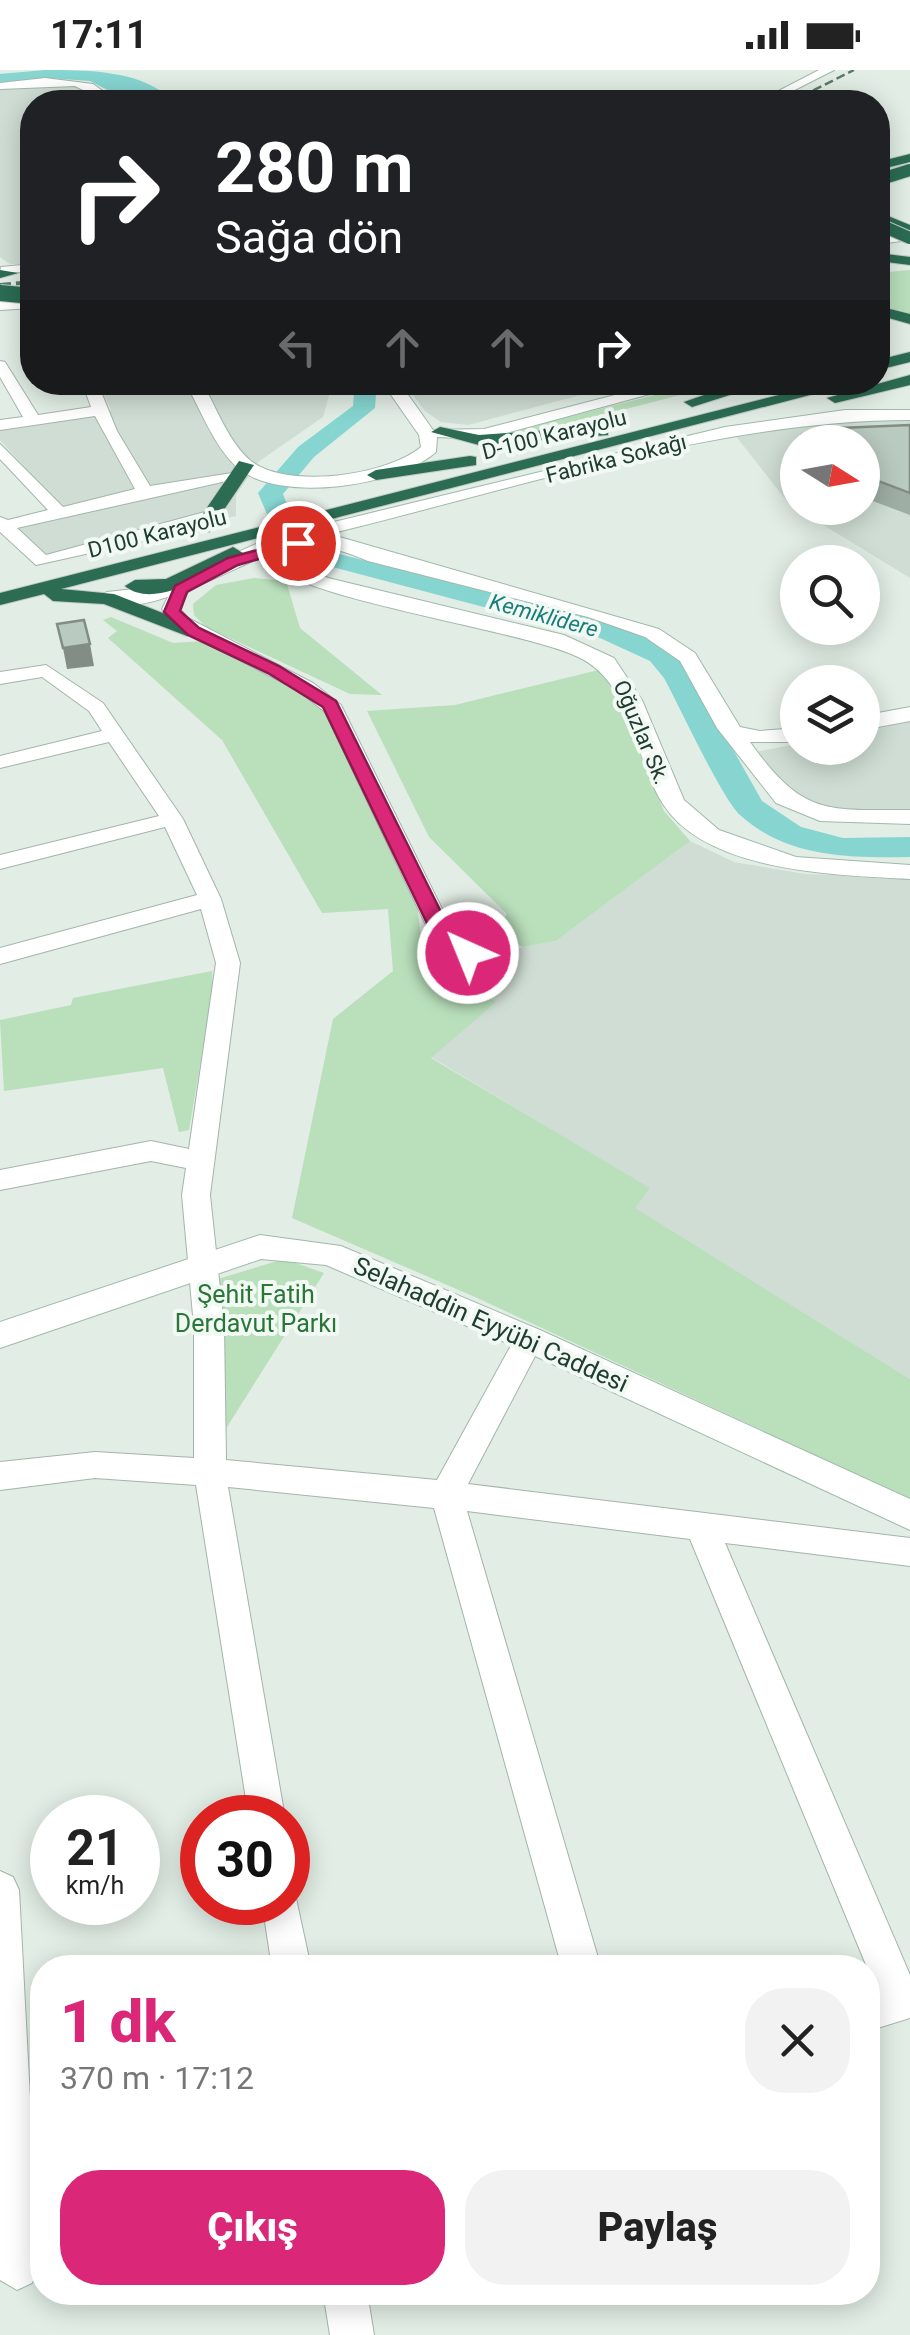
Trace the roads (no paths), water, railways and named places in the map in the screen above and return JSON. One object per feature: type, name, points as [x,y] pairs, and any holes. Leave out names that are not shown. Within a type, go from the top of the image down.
[{"type":"highway","points":[[624,434],[661,411],[717,395]]},
{"type":"highway","name":"D-100 Karayolu","points":[[331,531],[624,434],[762,395]]},
{"type":"highway","name":"D-100 Karayolu","points":[[302,505],[795,395]]},
{"type":"highway","points":[[440,432],[479,440],[624,434],[844,395]]},
{"type":"highway","points":[[782,409],[910,399]]},
{"type":"highway","points":[[376,475],[522,453]]},
{"type":"highway","points":[[223,525],[234,478],[266,476]]},
{"type":"highway","name":"D100 Karayolu","points":[[0,578],[302,505]]},
{"type":"highway","name":"D100 Karayolu","points":[[223,525],[331,531]]},
{"type":"highway","name":"D100 Karayolu","points":[[0,600],[223,542],[223,525]]},
{"type":"highway","points":[[194,632],[141,592],[132,577],[147,564],[223,542]]},
{"type":"highway","points":[[141,592],[170,586],[232,553],[276,545]]},
{"type":"highway","points":[[0,600],[56,594],[107,598],[194,632]]},
{"type":"street","points":[[787,90],[828,70]]},
{"type":"street","points":[[0,86],[77,82],[99,90]]},
{"type":"street","points":[[0,365],[32,418]]},
{"type":"street","points":[[96,395],[110,432],[145,492]]},
{"type":"street","points":[[199,395],[234,478]]},
{"type":"street","points":[[1,524],[145,492],[234,478],[315,480],[376,475],[428,451],[430,438],[399,395]]},
{"type":"street","points":[[416,418],[440,432],[484,434],[636,395]]},
{"type":"street","points":[[0,425],[104,410]]},
{"type":"street","name":"Fabrika Sokağı","points":[[190,585],[276,545],[725,432],[833,416],[910,415]]},
{"type":"street","points":[[0,449],[59,512]]},
{"type":"street","points":[[1,524],[42,561],[165,531],[223,525]]},
{"type":"street","points":[[331,531],[375,557],[644,630],[688,657],[728,728],[768,785],[790,806],[830,816],[910,817]]},
{"type":"street","name":"Oğuzlar Sk.","points":[[276,545],[277,564],[320,582],[586,650],[614,669],[672,799],[696,825],[738,848],[783,862],[910,872]]},
{"type":"street","points":[[107,598],[251,572],[320,582]]},
{"type":"street","points":[[190,585],[171,610],[194,632],[283,674],[330,704],[445,940],[468,953]]},
{"type":"street","points":[[0,678],[46,671],[96,707],[172,819],[210,899],[228,963],[198,1161],[200,1268],[208,1326],[210,1472],[263,1795]]},
{"type":"street","points":[[880,720],[910,714]]},
{"type":"street","points":[[728,728],[751,738],[780,737]]},
{"type":"street","points":[[0,762],[114,735]]},
{"type":"street","points":[[0,862],[172,819]]},
{"type":"street","points":[[0,956],[210,899]]},
{"type":"street","points":[[0,1180],[152,1150],[198,1161]]},
{"type":"street","name":"Selahaddin Eyyübi Caddesi","points":[[0,1335],[260,1247],[330,1254],[529,1339],[910,1515]]},
{"type":"street","points":[[529,1339],[446,1495],[578,1955]]},
{"type":"street","points":[[0,1476],[94,1465],[210,1472],[446,1495],[910,1552]]},
{"type":"street","points":[[701,1526],[874,1955]]},
{"type":"street","points":[[0,1890],[20,2267]]},
{"type":"street","points":[[285,1925],[290,1955]]},
{"type":"street","points":[[880,1971],[893,2003]]},
{"type":"street","points":[[348,2305],[352,2335]]},
{"type":"water","points":[[93,71],[125,76],[158,90],[108,90],[90,81],[48,78],[0,83],[0,74]]},
{"type":"waterway","name":"Kemiklidere","points":[[365,395],[364,408],[306,452],[270,493],[281,521],[319,556],[610,632],[660,655],[677,675],[750,807],[790,834],[842,848],[910,847]]},
{"type":"railway","points":[[814,90],[854,70]]},
{"type":"railway","points":[[0,285],[20,283]]},
{"type":"park label","name":"Şehit Fatih Derdavut Parkı","points":[[256,1308]]}]
